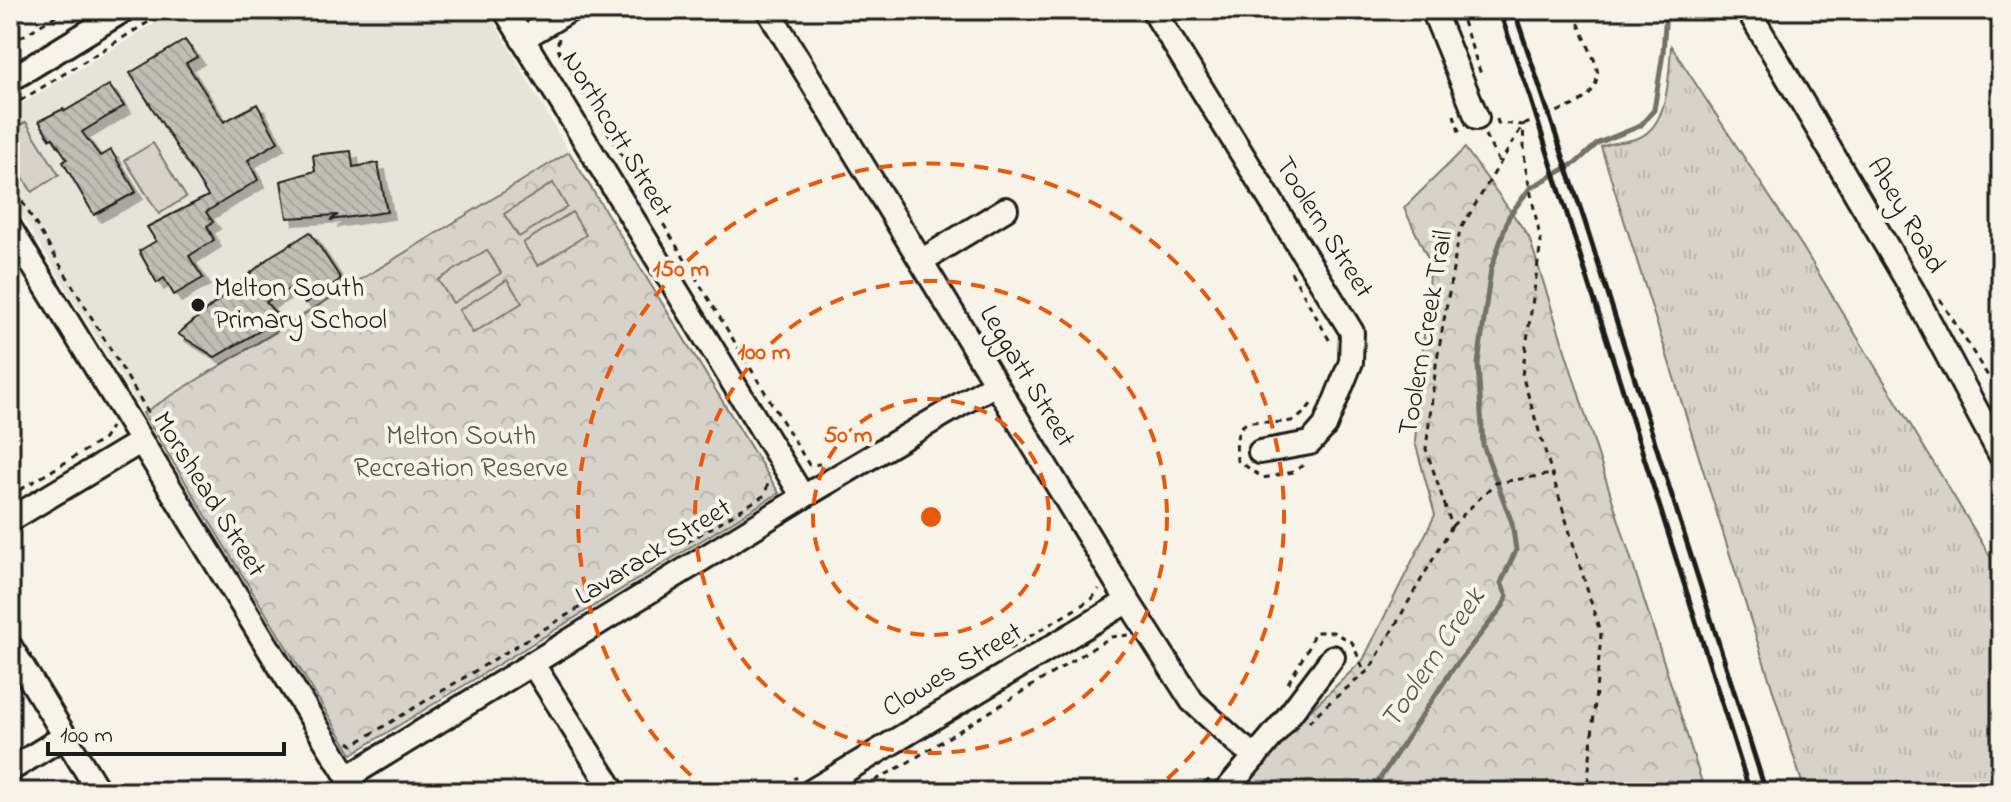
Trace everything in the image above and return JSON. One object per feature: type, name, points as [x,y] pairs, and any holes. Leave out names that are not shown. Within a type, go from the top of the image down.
[{"type":"street","points":[[10,80],[124,10]]},
{"type":"street","name":"Northcott Street","points":[[505,10],[803,497]]},
{"type":"street","name":"Leggatt Street","points":[[768,10],[1192,701],[1256,756]]},
{"type":"street","name":"Toolern Street","points":[[1153,10],[1352,332],[1351,362],[1325,426],[1310,443],[1260,452]]},
{"type":"street","points":[[1433,10],[1485,113]]},
{"type":"street","name":"Abey Road","points":[[1748,10],[1913,291],[2001,456]]},
{"type":"street","points":[[522,39],[575,17]]},
{"type":"street","points":[[921,261],[1006,209]]},
{"type":"street","name":"Morshead Street","points":[[10,228],[352,784]]},
{"type":"street","name":"Lavarack Street","points":[[352,784],[532,663],[995,384]]},
{"type":"street","points":[[10,520],[140,442]]},
{"type":"street","name":"Clowes Street","points":[[810,792],[1128,601]]},
{"type":"street","points":[[10,646],[99,792]]},
{"type":"street","points":[[1225,792],[1333,657]]},
{"type":"street","points":[[532,663],[614,792]]},
{"type":"street","points":[[10,770],[65,736]]},
{"type":"path","points":[[10,44],[65,10]]},
{"type":"path","points":[[10,107],[168,10]]},
{"type":"path","points":[[575,17],[602,10]]},
{"type":"path","points":[[1459,10],[1484,81]]},
{"type":"path","points":[[1485,113],[1498,123],[1523,125],[1577,104],[1589,95],[1598,75],[1596,64],[1573,10]]},
{"type":"path","points":[[559,37],[557,48],[809,465],[830,462]]},
{"type":"path","points":[[1485,113],[1500,165]]},
{"type":"path","points":[[1523,125],[1525,165],[1541,242],[1522,375],[1601,635],[1587,792]]},
{"type":"path","name":"Toolern Creek Trail","points":[[1452,526],[1426,449],[1436,365],[1460,230],[1523,125]]},
{"type":"path","points":[[10,181],[180,465]]},
{"type":"path","points":[[1285,261],[1334,349]]},
{"type":"path","points":[[1305,463],[1293,472],[1263,478],[1237,460],[1236,444],[1240,430],[1253,420],[1292,421],[1307,410],[1315,398]]},
{"type":"path","points":[[10,496],[104,439],[111,426]]},
{"type":"path","points":[[342,737],[353,745],[765,495],[770,471]]},
{"type":"path","points":[[1303,729],[1370,669],[1452,526],[1495,483],[1552,474]]},
{"type":"path","points":[[854,792],[907,763],[1111,637],[1129,635]]},
{"type":"shaded area","name":"Melton South Primary School","points":[[177,10],[487,10],[569,152],[143,413],[10,196],[10,111]]},
{"type":"green space","points":[[1671,46],[1802,246],[2001,574],[2001,792],[1805,792],[1601,147],[1638,138],[1656,122],[1665,98]]},
{"type":"green space","points":[[26,122],[59,175],[32,192],[10,156],[10,132]]},
{"type":"green space","points":[[153,143],[186,197],[159,214],[125,160]]},
{"type":"green space","points":[[1465,148],[1529,237],[1705,792],[1234,792],[1286,734],[1363,660],[1435,515],[1415,442],[1430,263],[1404,208]]},
{"type":"green space","name":"Melton South Recreation Reserve","points":[[569,152],[779,493],[352,754],[143,413]]},
{"type":"green space","points":[[553,183],[567,207],[519,237],[504,214]]},
{"type":"green space","points":[[572,212],[586,235],[538,266],[523,243]]},
{"type":"green space","points":[[487,250],[501,273],[453,303],[438,280]]},
{"type":"green space","points":[[507,280],[522,303],[473,333],[459,310]]},
{"type":"building","points":[[185,40],[197,57],[186,63],[224,122],[257,104],[278,142],[248,160],[258,180],[206,212],[213,222],[207,226],[214,240],[189,256],[203,278],[174,295],[164,278],[157,283],[139,251],[156,241],[147,227],[208,196],[130,73]]},
{"type":"building","points":[[109,85],[124,106],[82,132],[100,156],[111,150],[136,192],[94,215],[63,162],[67,159],[39,121],[63,109],[65,111]]},
{"type":"building","points":[[351,151],[353,167],[378,163],[387,212],[330,220],[338,215],[287,218],[281,181],[315,171],[313,155]]},
{"type":"building","points":[[310,232],[341,279],[305,303],[294,286],[266,302],[280,319],[215,357],[178,334],[271,256]]},
{"type":"waterway","name":"Toolern Creek","points":[[1371,792],[1452,670],[1503,606],[1507,596],[1501,583],[1516,550],[1512,523],[1483,445],[1478,364],[1491,269],[1509,216],[1530,188],[1577,162],[1598,143],[1640,126],[1654,110],[1666,10]]},
{"type":"railway","points":[[1499,10],[1530,97],[1750,792]]},
{"type":"railway","points":[[1514,10],[1585,222],[1766,792]]},
{"type":"place","name":"Melton South Primary School","points":[[198,305]]}]
